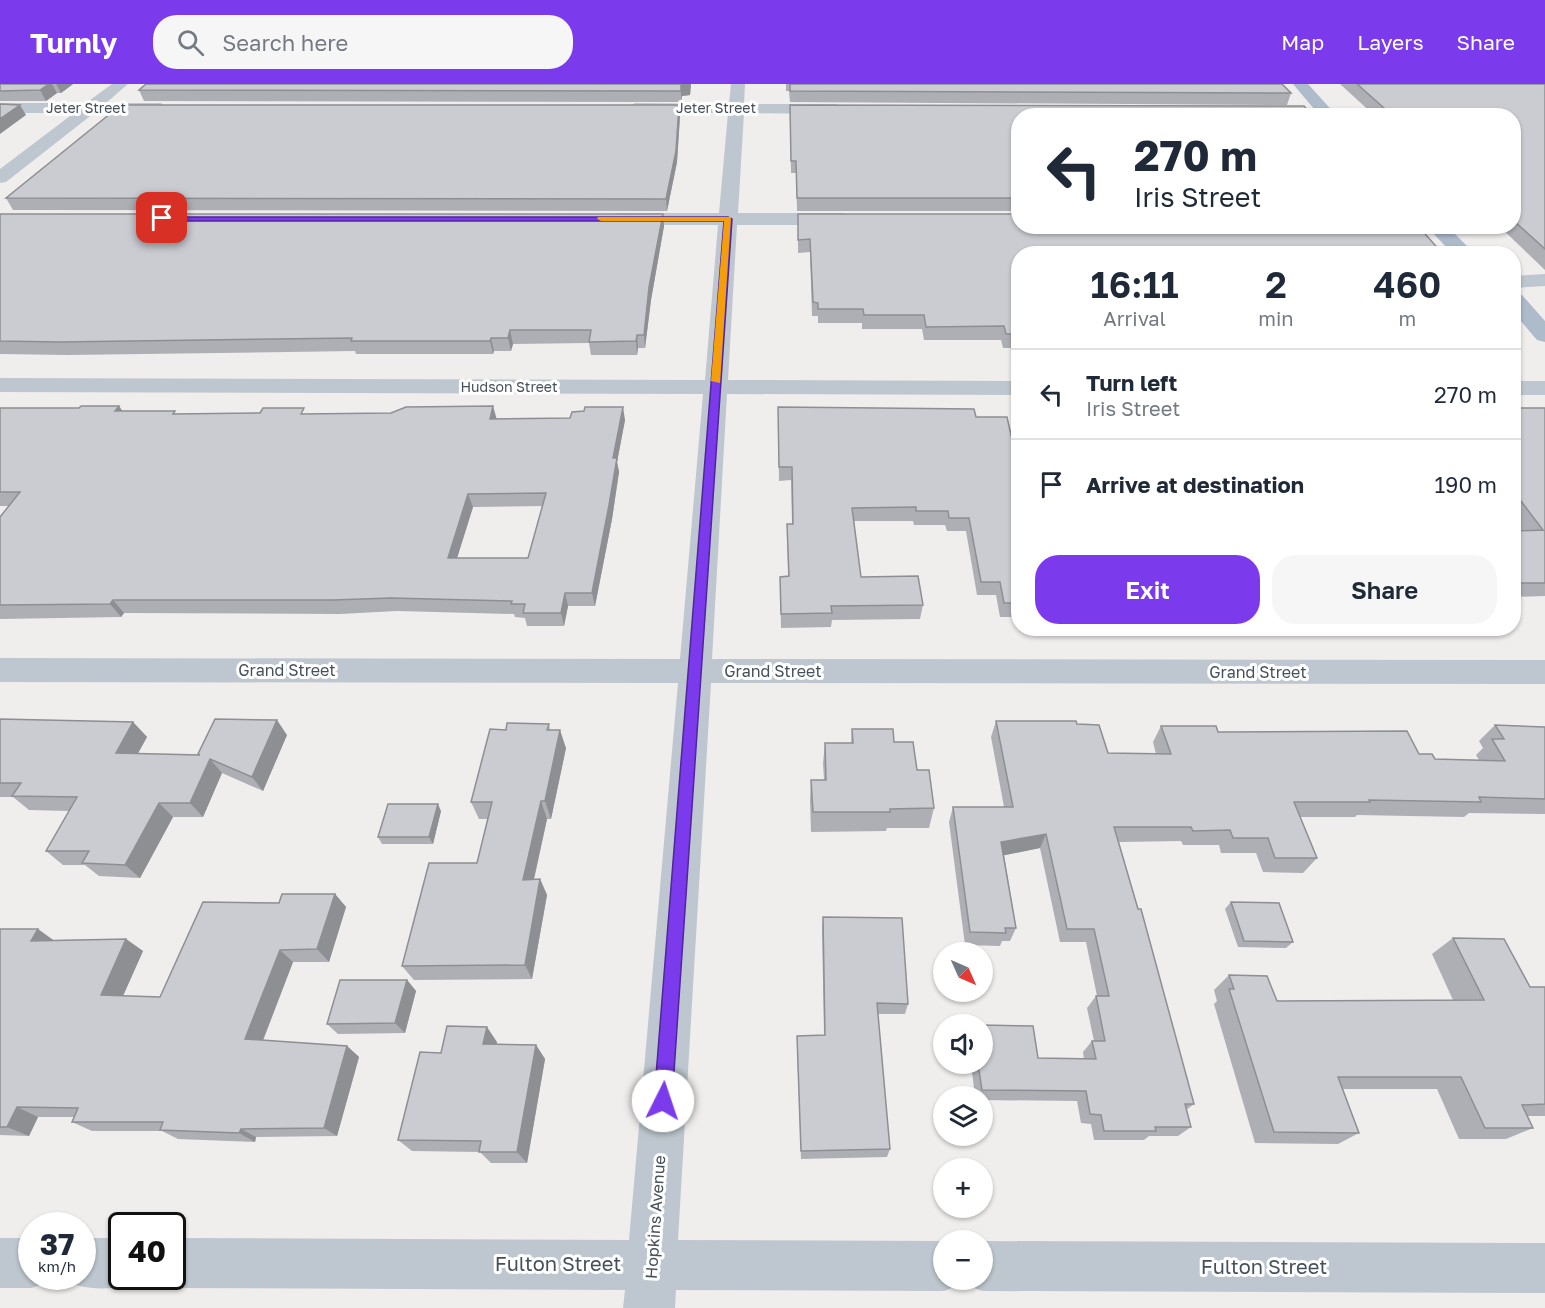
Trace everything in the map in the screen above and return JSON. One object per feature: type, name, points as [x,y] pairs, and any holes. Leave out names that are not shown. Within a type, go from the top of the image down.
[{"type":"main road","points":[[1300,84],[1322,108]]},
{"type":"main road","points":[[1444,234],[1456,246]]},
{"type":"main road","points":[[1521,308],[1545,335]]},
{"type":"street","points":[[0,178],[121,84]]},
{"type":"street","name":"Hopkins Avenue","points":[[650,1286],[738,84]]},
{"type":"street","name":"Jeter Street","points":[[0,108],[177,108]]},
{"type":"street","name":"Jeter Street","points":[[614,108],[849,109]]},
{"type":"street","points":[[602,219],[865,219]]},
{"type":"street","points":[[1521,282],[1545,280]]},
{"type":"street","name":"Hudson Street","points":[[0,386],[1011,388]]},
{"type":"street","points":[[1521,388],[1545,388]]},
{"type":"street","name":"Grand Street","points":[[0,670],[1545,672]]},
{"type":"street","points":[[0,1263],[18,1263]]},
{"type":"street","name":"Fulton Street","points":[[186,1264],[650,1286],[933,1267]]},
{"type":"street","name":"Fulton Street","points":[[993,1266],[1545,1268]]},
{"type":"building","points":[[0,84],[49,84],[40,90],[0,91]]},
{"type":"building","points":[[146,84],[689,84],[681,85],[681,91],[139,90]]},
{"type":"building","points":[[790,84],[1282,84],[1291,93],[790,91]]},
{"type":"building","points":[[1357,84],[1545,84],[1545,249],[1521,227],[1521,108],[1384,108]]},
{"type":"building","points":[[0,104],[20,105],[0,119]]},
{"type":"building","points":[[121,105],[679,105],[676,151],[666,199],[6,198]]},
{"type":"building","points":[[790,105],[1304,106],[1306,108],[1011,108],[1011,198],[797,198],[796,161],[791,161]]},
{"type":"building","points":[[0,214],[663,214],[649,287],[644,335],[637,335],[636,341],[589,342],[591,330],[510,330],[508,338],[491,338],[490,341],[351,341],[352,338],[59,342],[0,341]]},
{"type":"building","points":[[798,214],[1011,214],[1011,234],[1425,234],[1436,246],[1011,246],[1011,334],[1006,334],[1004,326],[926,327],[924,315],[864,315],[863,309],[818,309],[818,303],[813,302],[810,239],[798,240]]},
{"type":"building","points":[[81,406],[119,406],[115,411],[175,411],[173,414],[260,413],[263,408],[304,408],[301,414],[391,413],[406,407],[493,406],[490,419],[570,418],[572,412],[584,411],[585,407],[623,407],[613,458],[617,458],[592,593],[565,593],[561,613],[523,613],[525,604],[511,604],[512,601],[391,598],[113,600],[110,604],[0,605],[0,517],[20,492],[0,492],[0,408],[79,408]],"holes":[[[546,493],[528,558],[448,558],[468,494]]]},
{"type":"building","points":[[778,407],[974,409],[976,417],[1007,417],[1011,435],[1011,603],[1004,603],[1000,582],[981,582],[969,518],[949,518],[948,511],[916,511],[916,507],[852,508],[861,577],[918,576],[923,605],[831,606],[832,613],[781,614],[780,577],[789,576],[787,524],[793,524],[792,467],[779,467]]},
{"type":"building","points":[[1521,408],[1545,408],[1545,583],[1521,583],[1521,531],[1543,530],[1521,501]]},
{"type":"building","points":[[0,719],[133,722],[116,753],[200,755],[198,754],[215,719],[277,720],[252,777],[210,759],[190,803],[159,803],[125,865],[82,863],[89,851],[46,851],[77,797],[12,796],[21,783],[0,783]]},
{"type":"building","points":[[996,721],[1076,721],[1077,724],[1099,725],[1108,753],[1171,754],[1161,726],[1216,726],[1218,732],[1407,731],[1419,754],[1432,754],[1435,759],[1505,761],[1492,739],[1504,739],[1495,725],[1545,727],[1545,799],[1479,797],[1481,802],[1369,800],[1370,802],[1294,802],[1317,858],[1275,858],[1268,838],[1233,838],[1230,830],[1193,831],[1191,827],[1114,827],[1138,909],[1141,909],[1194,1104],[1185,1104],[1191,1127],[1155,1127],[1156,1131],[1104,1131],[1101,1115],[1090,1114],[1086,1091],[993,1090],[993,1086],[981,1086],[980,1074],[993,1074],[993,1025],[1033,1026],[1038,1058],[1096,1059],[1092,1041],[1105,1041],[1096,996],[1109,996],[1094,929],[1067,929],[1046,834],[1001,842],[1016,928],[1005,928],[1006,933],[970,932],[953,807],[1013,807]]},
{"type":"building","points":[[507,723],[549,724],[547,730],[560,730],[545,801],[541,801],[523,880],[540,879],[525,965],[402,966],[429,863],[477,863],[492,802],[471,802],[490,729],[506,730]]},
{"type":"building","points":[[852,729],[893,729],[894,742],[913,742],[917,770],[929,770],[934,808],[890,809],[890,812],[813,812],[811,780],[826,780],[825,743],[853,743]]},
{"type":"building","points":[[388,804],[438,804],[429,837],[378,837]]},
{"type":"building","points":[[282,894],[335,894],[317,949],[280,950],[245,1039],[347,1046],[324,1128],[241,1129],[239,1133],[160,1130],[163,1122],[72,1122],[78,1108],[17,1107],[7,1127],[0,1127],[0,929],[38,929],[31,941],[126,939],[101,995],[160,997],[203,902],[279,903]]},
{"type":"building","points":[[1231,902],[1279,903],[1293,942],[1244,941]]},
{"type":"building","points":[[823,917],[902,918],[908,1004],[877,1003],[890,1149],[801,1151],[797,1036],[825,1035]]},
{"type":"building","points":[[1453,938],[1504,939],[1530,987],[1545,987],[1545,1104],[1522,1105],[1533,1128],[1485,1128],[1461,1077],[1338,1077],[1359,1133],[1274,1132],[1229,989],[1234,989],[1229,975],[1267,976],[1277,1001],[1484,1000]]},
{"type":"building","points":[[340,980],[407,980],[395,1023],[327,1024]]},
{"type":"building","points":[[447,1026],[487,1027],[483,1044],[536,1045],[517,1152],[479,1152],[481,1141],[398,1140],[420,1052],[441,1053]]},
{"type":"slow traffic","points":[[601,219],[728,219],[716,381]]},
{"type":"route","points":[[162,218],[728,219],[663,1101]]}]
